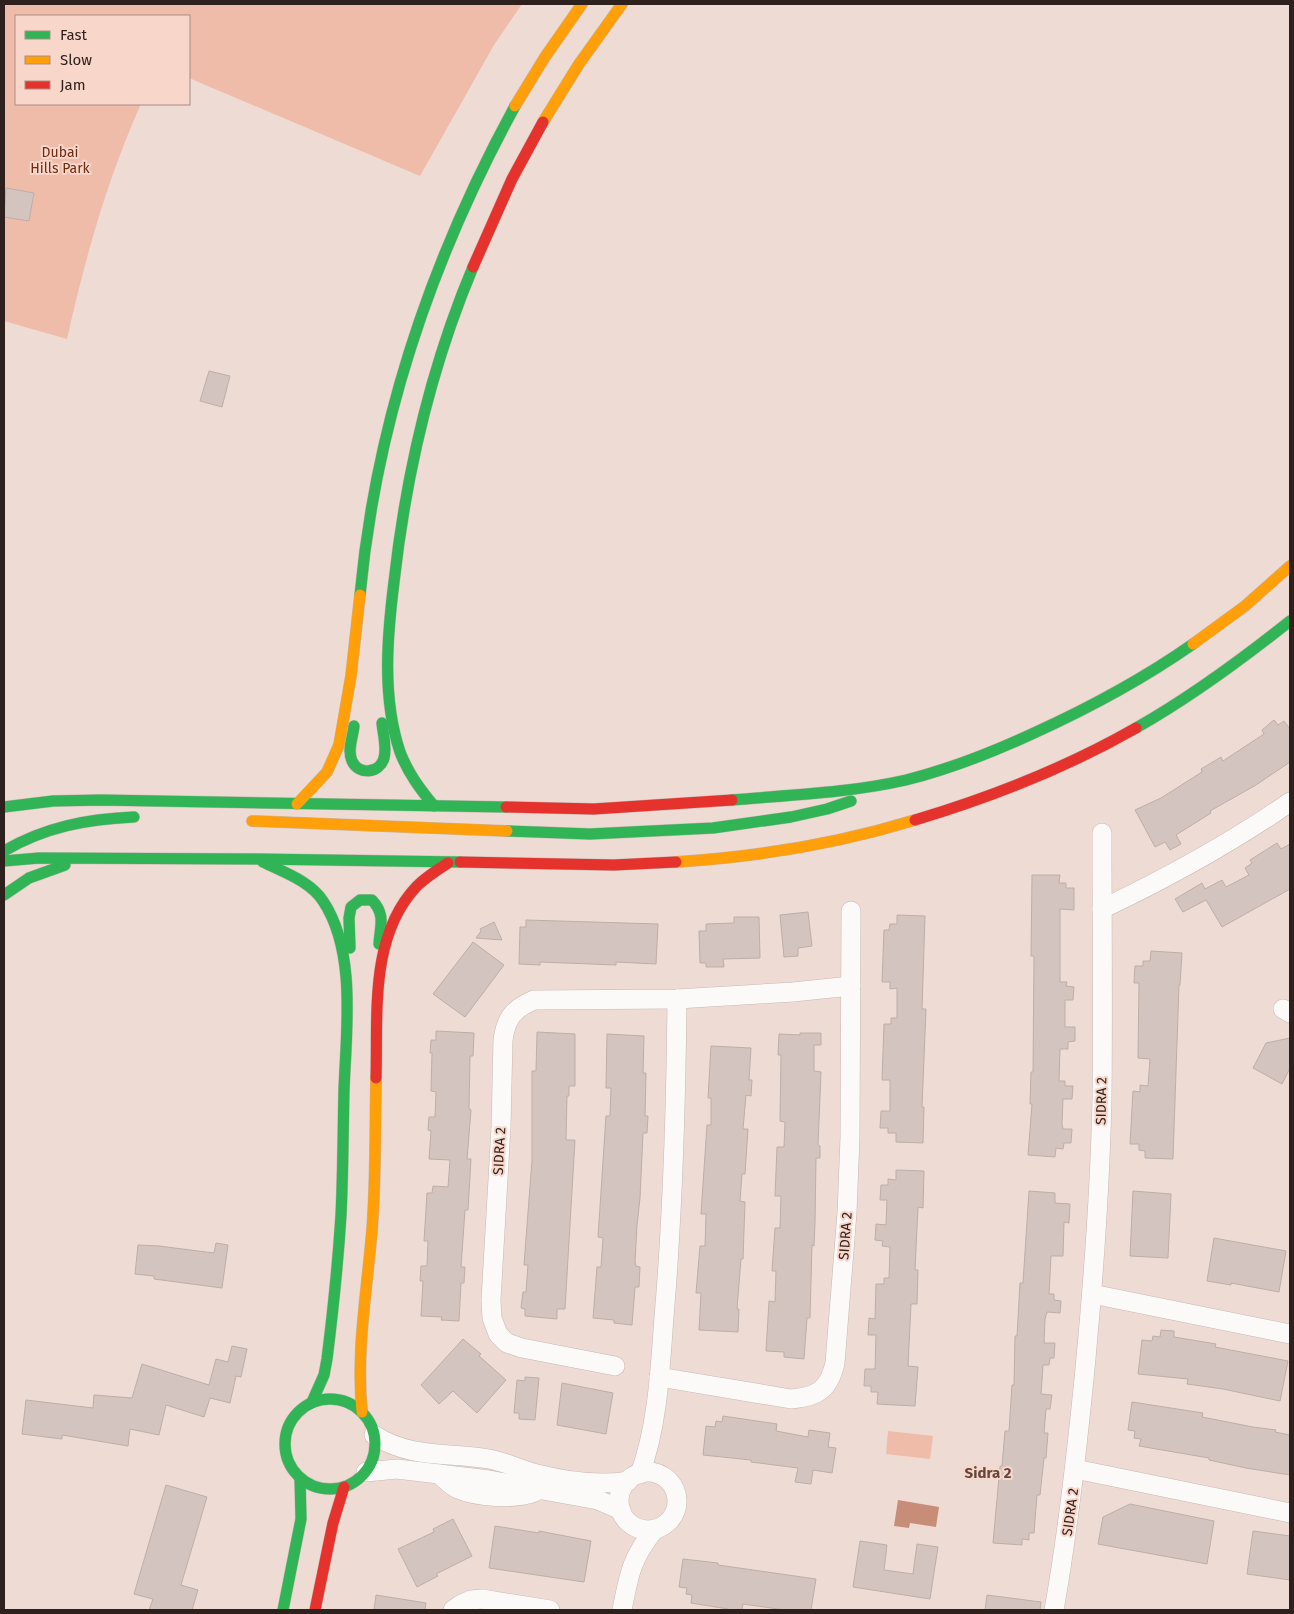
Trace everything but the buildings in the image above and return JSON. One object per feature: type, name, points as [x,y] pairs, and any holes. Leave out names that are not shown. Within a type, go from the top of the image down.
[{"type":"street","points":[[297,804],[327,772],[334,757],[344,722],[354,655],[367,530],[379,460],[397,390],[418,322],[444,255],[473,190],[512,111],[559,36],[582,4]]},
{"type":"street","points":[[434,806],[411,777],[392,720],[388,691],[392,596],[410,467],[445,341],[467,280],[501,202],[540,127],[585,54],[622,4]]},
{"type":"street","points":[[4,807],[53,801],[101,800],[594,809],[656,807],[836,791],[883,784],[934,772],[991,752],[1057,724],[1112,695],[1180,653],[1238,612],[1290,566]]},
{"type":"street","points":[[4,861],[38,858],[258,859],[623,865],[667,864],[720,859],[825,843],[927,817],[977,801],[1075,761],[1167,710],[1212,681],[1290,621]]},
{"type":"street","points":[[354,655],[359,675],[351,760],[355,767],[362,771],[370,772],[377,770],[385,757],[381,687],[388,662]]},
{"type":"street","points":[[236,821],[599,834],[668,832],[720,827],[806,814],[834,807],[859,797],[883,784]]},
{"type":"street","points":[[1102,908],[1182,868],[1260,823],[1290,802]]},
{"type":"street","points":[[4,851],[32,836],[76,822],[147,817]]},
{"type":"street","name":"SIDRA 2","points":[[1054,1610],[1076,1469],[1092,1294],[1102,1101],[1102,833]]},
{"type":"street","points":[[4,895],[29,878],[48,870],[90,858]]},
{"type":"street","points":[[258,859],[312,889],[324,902],[332,917],[337,933],[346,977]]},
{"type":"street","points":[[362,1412],[359,1362],[372,1229],[378,1003],[382,962],[388,938],[404,902],[416,886],[431,873],[448,863]]},
{"type":"street","points":[[312,1402],[322,1382],[327,1359],[340,1231],[346,977],[350,938],[349,918],[351,906],[360,900],[372,900],[380,908],[382,919],[379,933],[379,948],[382,962]]},
{"type":"street","name":"SIDRA 2","points":[[659,1377],[791,1399],[807,1398],[821,1391],[831,1379],[835,1363],[847,1213],[851,1072],[851,911]]},
{"type":"street","name":"SIDRA 2","points":[[615,1366],[522,1348],[507,1343],[498,1334],[492,1318],[490,1300],[505,1027],[512,1014],[522,1005],[534,1000],[677,999],[793,992],[851,986]]},
{"type":"street","points":[[622,1610],[627,1580],[625,1516],[620,1494],[634,1477],[653,1430],[659,1377],[674,1160],[677,999]]},
{"type":"street","points":[[1092,1294],[1290,1334]]},
{"type":"street","points":[[325,1399],[339,1400],[352,1404],[362,1412],[370,1422],[374,1435],[374,1454],[366,1472],[356,1481],[344,1487],[333,1489],[321,1488],[300,1478],[289,1463],[285,1446],[288,1428],[298,1413],[312,1402],[325,1399]]},
{"type":"street","points":[[653,1430],[661,1475]]},
{"type":"street","points":[[366,1472],[397,1469],[598,1500],[625,1516],[636,1528],[645,1530],[654,1530],[668,1523],[677,1509],[678,1501],[673,1486],[661,1475],[647,1472],[607,1484],[596,1483],[536,1474],[491,1459],[442,1456],[413,1451],[386,1442],[374,1435]]},
{"type":"street","points":[[1076,1469],[1290,1513]]},
{"type":"street","points":[[283,1610],[301,1519],[302,1498],[300,1478]]},
{"type":"street","points":[[315,1610],[333,1523],[344,1487]]},
{"type":"street","points":[[627,1580],[638,1554],[654,1530]]},
{"type":"street","points":[[453,1610],[471,1600],[482,1599],[550,1610]]},
{"type":"green space","name":"Dubai Hills Park","points":[[4,4],[522,4],[494,45],[420,176],[190,78],[190,15],[15,15],[15,105],[141,105],[107,190],[81,279],[67,339],[4,321]]},
{"type":"green space","points":[[888,1431],[933,1436],[930,1459],[886,1454]]},
{"type":"shaded area","points":[[898,1500],[939,1507],[936,1527],[910,1523],[909,1528],[894,1526]]},
{"type":"traffic: fast","points":[[360,595],[379,467],[412,343],[458,222],[515,106]]},
{"type":"traffic: fast","points":[[434,806],[419,787],[407,767],[394,731],[388,689],[389,625],[399,542],[422,422],[445,343],[473,267]]},
{"type":"traffic: fast","points":[[1136,728],[1215,678],[1290,621]]},
{"type":"traffic: fast","points":[[732,800],[863,788],[922,776],[971,760],[1075,713],[1135,681],[1193,644]]},
{"type":"traffic: fast","points":[[354,726],[350,748],[352,761],[359,769],[369,771],[378,767],[384,758],[385,745],[382,723]]},
{"type":"traffic: fast","points":[[4,807],[53,801],[101,800],[506,807]]},
{"type":"traffic: fast","points":[[507,831],[590,834],[713,828],[791,817],[827,809],[851,801]]},
{"type":"traffic: fast","points":[[4,851],[51,830],[83,822],[134,817]]},
{"type":"traffic: fast","points":[[4,861],[39,858],[460,862]]},
{"type":"traffic: fast","points":[[263,862],[287,873],[318,894],[334,921],[341,944],[345,968],[347,1018],[340,1233],[327,1359],[324,1375],[312,1402]]},
{"type":"traffic: fast","points":[[4,895],[29,878],[65,865]]},
{"type":"traffic: fast","points":[[350,948],[349,918],[351,907],[360,900],[372,900],[379,911],[381,916],[379,944]]},
{"type":"traffic: fast","points":[[330,1399],[347,1403],[362,1412],[371,1427],[375,1444],[371,1461],[362,1476],[347,1485],[330,1489],[313,1485],[298,1476],[289,1461],[285,1444],[289,1427],[298,1412],[313,1403],[330,1399]]},
{"type":"traffic: fast","points":[[283,1610],[301,1519],[300,1478]]},
{"type":"traffic: slow","points":[[515,106],[545,57],[582,4]]},
{"type":"traffic: slow","points":[[543,122],[579,64],[622,4]]},
{"type":"traffic: slow","points":[[1193,644],[1245,606],[1290,566]]},
{"type":"traffic: slow","points":[[297,804],[327,772],[339,745],[351,676],[360,595]]},
{"type":"traffic: slow","points":[[676,862],[736,857],[797,848],[857,836],[915,820]]},
{"type":"traffic: slow","points":[[252,821],[507,831]]},
{"type":"traffic: slow","points":[[362,1412],[360,1366],[372,1230],[376,1078]]},
{"type":"traffic: jam","points":[[473,267],[512,179],[543,122]]},
{"type":"traffic: jam","points":[[915,820],[972,802],[1056,769],[1136,728]]},
{"type":"traffic: jam","points":[[506,807],[594,809],[732,800]]},
{"type":"traffic: jam","points":[[460,862],[614,865],[676,862]]},
{"type":"traffic: jam","points":[[376,1078],[379,977],[383,952],[391,928],[402,906],[417,886],[448,863]]},
{"type":"traffic: jam","points":[[315,1610],[333,1523],[344,1487]]},
{"type":"district","name":"Sidra 2","points":[[988,1473]]}]
